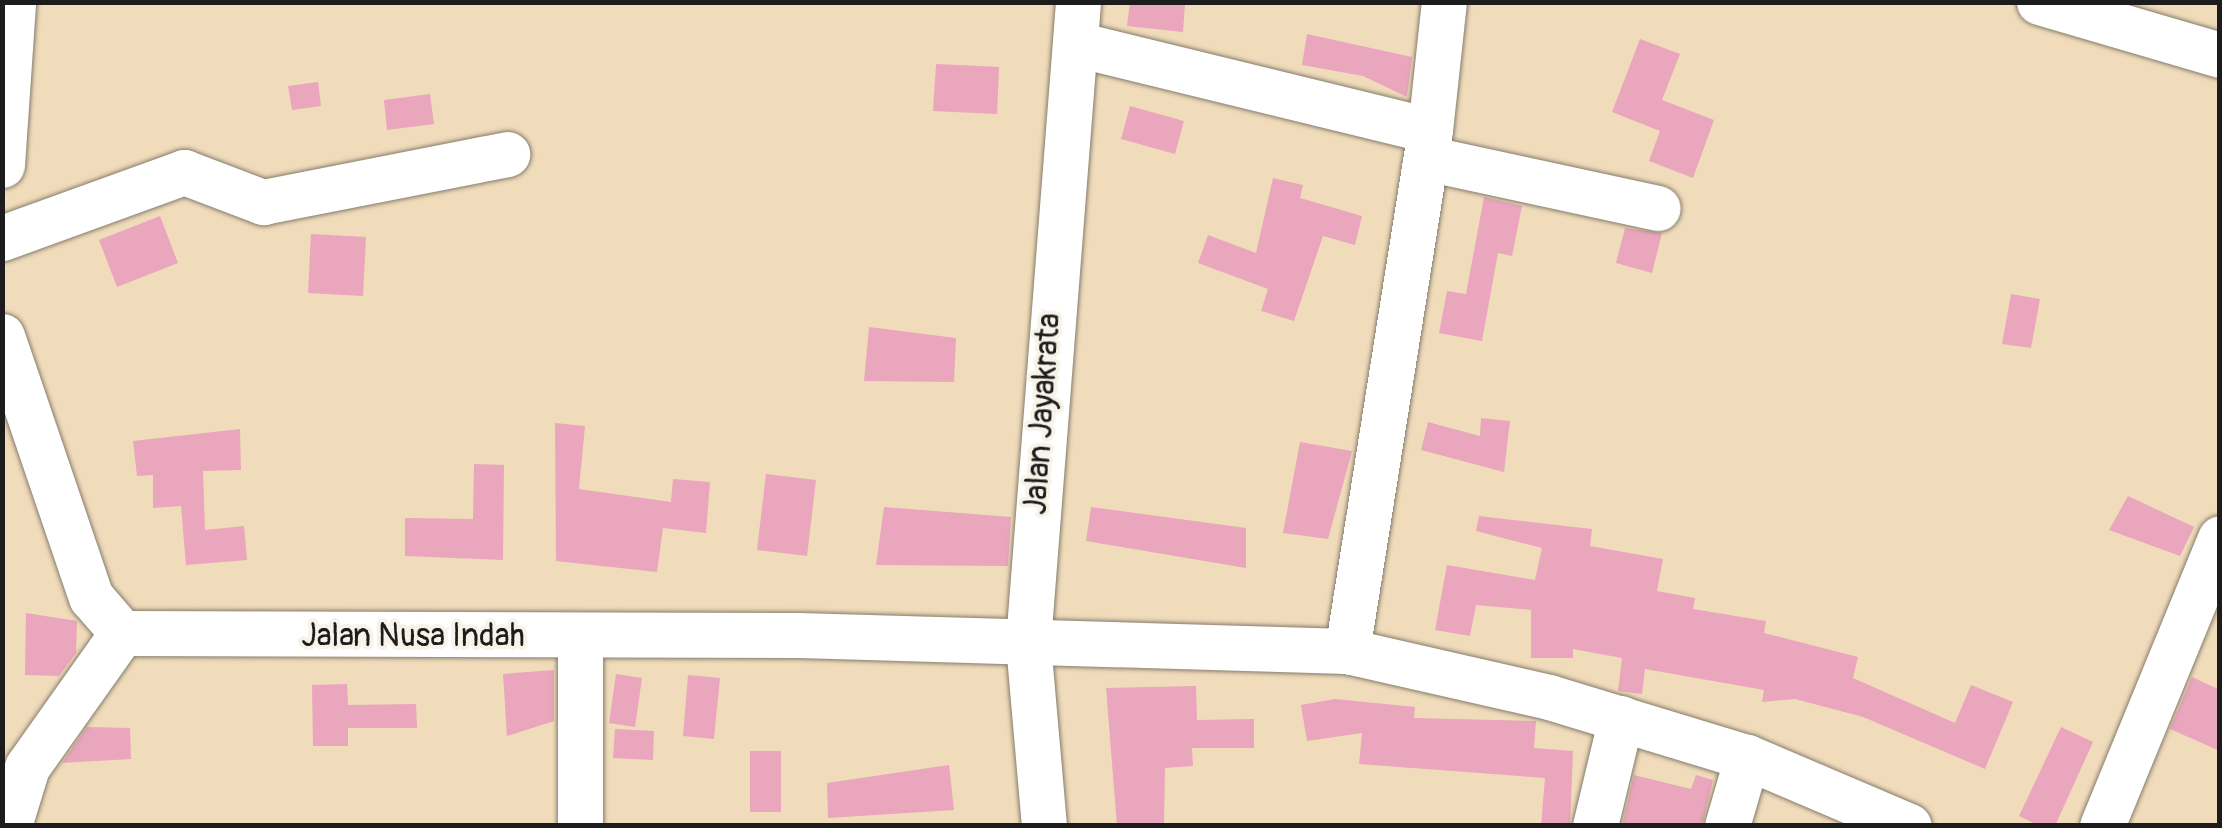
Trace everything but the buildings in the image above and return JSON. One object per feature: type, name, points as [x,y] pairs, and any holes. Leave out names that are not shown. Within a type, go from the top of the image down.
[{"type":"street","points":[[2,165],[13,2]]},
{"type":"street","points":[[1347,651],[1428,144],[1444,2]]},
{"type":"street","points":[[2039,2],[2220,55]]},
{"type":"street","points":[[1077,23],[1428,144],[1658,208]]},
{"type":"street","name":"Jalan Jayakrata","points":[[1044,826],[1028,642],[1077,23]]},
{"type":"street","points":[[2,238],[184,172],[262,202],[506,154]]},
{"type":"street","points":[[2,336],[92,597],[122,633],[27,767],[9,826]]},
{"type":"street","points":[[2102,826],[2220,538]]},
{"type":"street","name":"Jalan Nusa Indah","points":[[122,633],[580,635],[1347,651],[1621,718],[1747,757],[1909,826]]},
{"type":"street","points":[[580,635],[580,826]]},
{"type":"street","points":[[1595,826],[1621,718]]},
{"type":"street","points":[[1727,826],[1747,757]]}]
